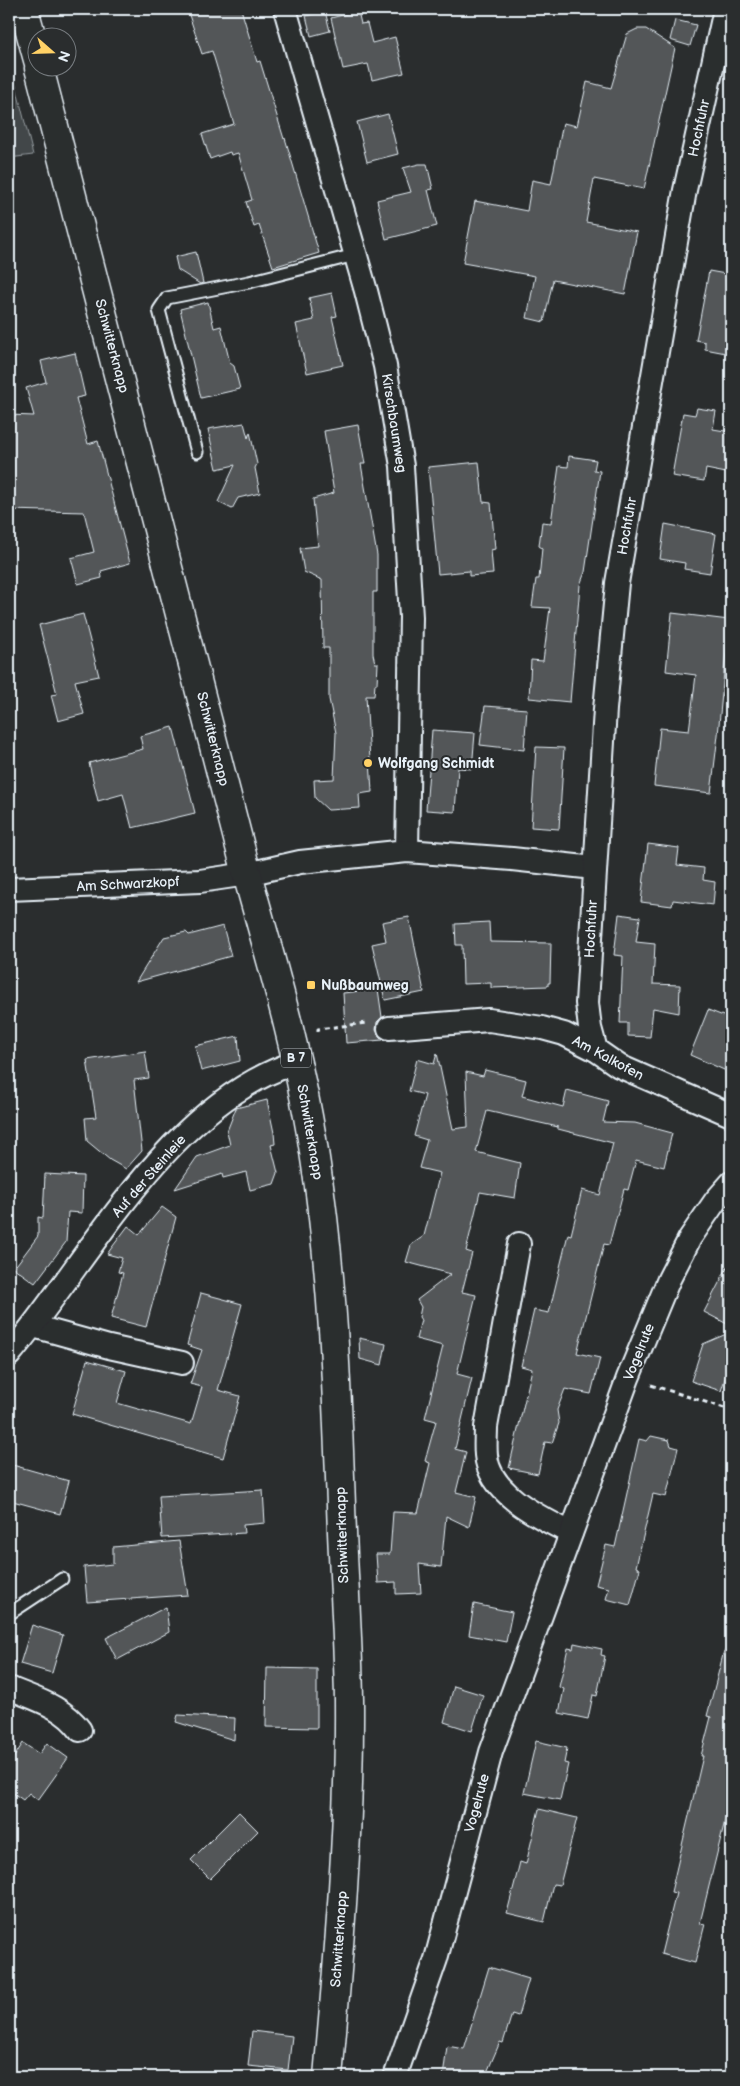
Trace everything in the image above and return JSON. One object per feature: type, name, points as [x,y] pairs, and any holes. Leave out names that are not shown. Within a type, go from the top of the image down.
[{"type":"main road","points":[[24,9],[29,28]]},
{"type":"main road","name":"Schwitterknapp","points":[[43,78],[297,1062],[316,1161],[324,1216],[335,1336],[349,1698],[343,1897],[328,2077]]},
{"type":"street","name":"Kirschbaumweg","points":[[285,9],[385,366],[402,466],[411,617],[407,851]]},
{"type":"street","name":"Hochfuhr","points":[[596,1050],[590,1028],[587,1003],[605,709],[617,583],[685,190],[725,9]]},
{"type":"street","points":[[247,874],[300,862],[407,851],[512,859],[594,868]]},
{"type":"street","name":"Am Schwarzkopf","points":[[9,889],[200,881],[247,874]]},
{"type":"street","name":"Am Kalkofen","points":[[389,1028],[489,1020],[542,1028],[564,1034],[596,1050],[619,1066],[731,1115]]},
{"type":"street","name":"Auf der Steinleie","points":[[9,1355],[33,1326],[113,1217],[166,1154],[207,1112],[227,1096],[270,1072],[297,1062]]},
{"type":"street","name":"Vogelrute","points":[[395,2077],[436,1959],[491,1752],[628,1378],[668,1279],[690,1238],[731,1182]]},
{"type":"street","points":[[519,1244],[486,1427],[486,1456],[491,1473],[507,1494],[537,1517],[571,1533]]},
{"type":"street","points":[[33,1326],[109,1347],[182,1363]]},
{"type":"street","points":[[9,1688],[60,1709],[73,1720],[80,1730]]},
{"type":"lane","points":[[196,452],[159,310],[167,298],[249,282],[355,255]]},
{"type":"lane","points":[[9,1614],[62,1579]]},
{"type":"path","points":[[319,1037],[318,1028],[386,1021],[389,1028]]},
{"type":"path","points":[[628,1378],[731,1410]]},
{"type":"shaded area","points":[[9,58],[33,155],[9,158]]},
{"type":"building","points":[[187,9],[241,9],[257,62],[260,61],[285,138],[319,253],[273,267],[259,225],[254,227],[246,202],[252,200],[238,153],[231,155],[230,152],[210,159],[202,134],[234,124],[212,51],[202,54]]},
{"type":"building","points":[[325,11],[330,31],[311,36],[306,16]]},
{"type":"building","points":[[358,11],[361,24],[367,23],[372,43],[395,37],[404,73],[372,80],[368,64],[343,69],[331,18]]},
{"type":"building","points":[[675,20],[696,25],[690,46],[670,40]]},
{"type":"building","points":[[637,29],[646,29],[675,48],[644,189],[594,179],[586,222],[637,232],[625,294],[553,280],[544,322],[527,318],[535,276],[463,263],[475,201],[527,211],[532,180],[551,184],[563,123],[577,126],[587,82],[611,88],[627,34]]},
{"type":"building","points":[[388,114],[398,154],[367,162],[357,122]]},
{"type":"building","points":[[427,164],[433,189],[428,190],[437,226],[386,239],[377,200],[411,192],[403,168]]},
{"type":"building","points":[[196,252],[203,283],[200,284],[178,270],[175,257]]},
{"type":"building","points":[[709,271],[731,275],[731,354],[705,349],[705,342],[696,340]]},
{"type":"building","points":[[332,293],[337,316],[332,317],[343,365],[307,373],[296,324],[314,320],[309,298]]},
{"type":"building","points":[[208,302],[214,328],[221,326],[230,363],[234,366],[240,389],[201,398],[180,309]]},
{"type":"building","points":[[75,353],[85,396],[76,398],[88,444],[98,441],[130,563],[101,571],[102,578],[78,584],[71,558],[94,552],[84,512],[9,510],[9,415],[34,416],[26,388],[46,382],[41,361]]},
{"type":"building","points":[[697,408],[716,411],[713,429],[731,432],[731,474],[706,469],[704,481],[672,476],[683,413],[695,415]]},
{"type":"building","points":[[244,423],[248,438],[250,432],[257,464],[255,468],[260,493],[238,498],[232,509],[218,502],[235,465],[217,469],[208,429]]},
{"type":"building","points":[[358,425],[365,464],[361,464],[377,555],[377,592],[373,592],[373,654],[375,663],[378,663],[377,684],[375,684],[374,696],[366,696],[372,792],[359,794],[360,808],[328,810],[315,798],[314,780],[334,779],[336,733],[329,699],[329,648],[323,648],[322,580],[304,572],[300,548],[318,546],[313,499],[334,493],[324,431]]},
{"type":"building","points":[[569,456],[596,460],[594,470],[600,471],[585,572],[580,585],[570,702],[529,698],[531,660],[543,661],[550,608],[532,607],[536,579],[539,579],[542,548],[539,546],[542,522],[551,523],[559,466],[568,467]]},
{"type":"building","points":[[479,462],[483,502],[491,503],[495,549],[491,550],[493,574],[469,576],[469,571],[438,574],[428,467]]},
{"type":"building","points":[[665,524],[716,534],[710,573],[684,569],[685,563],[660,559]]},
{"type":"building","points":[[672,613],[729,620],[711,793],[654,786],[660,728],[689,731],[696,675],[666,671]]},
{"type":"building","points":[[83,614],[99,676],[75,681],[84,714],[58,721],[51,695],[57,694],[39,625]]},
{"type":"building","points":[[485,706],[527,709],[524,750],[480,745]]},
{"type":"building","points":[[173,727],[195,813],[132,828],[123,794],[98,801],[89,763],[143,749],[140,736]]},
{"type":"building","points":[[432,730],[475,733],[472,769],[458,768],[455,812],[426,810]]},
{"type":"building","points":[[536,747],[564,748],[559,829],[531,827]]},
{"type":"building","points":[[648,844],[679,848],[677,865],[704,868],[703,880],[715,882],[713,905],[673,900],[672,906],[641,902]]},
{"type":"building","points":[[619,914],[640,917],[636,942],[655,944],[653,984],[680,985],[679,1013],[653,1008],[650,1037],[628,1036],[628,1023],[620,1023],[623,956],[614,955]]},
{"type":"building","points":[[409,917],[424,992],[385,1000],[372,944],[386,941],[382,922]]},
{"type":"building","points":[[489,922],[490,942],[551,943],[550,983],[548,983],[548,986],[491,988],[491,983],[463,984],[462,945],[456,945],[455,924]]},
{"type":"building","points":[[223,926],[231,956],[136,982],[164,937],[186,932],[189,935]]},
{"type":"building","points":[[378,989],[382,1017],[377,1022],[376,1030],[383,1040],[346,1043],[343,993]]},
{"type":"building","points":[[708,1010],[731,1019],[731,1073],[690,1055]]},
{"type":"building","points":[[238,1036],[240,1061],[201,1071],[195,1046]]},
{"type":"building","points":[[145,1051],[149,1078],[134,1080],[142,1151],[126,1169],[110,1160],[87,1141],[85,1118],[96,1117],[87,1060]]},
{"type":"building","points":[[437,1053],[453,1129],[468,1127],[466,1072],[483,1076],[485,1070],[526,1080],[522,1096],[563,1107],[567,1090],[608,1101],[603,1122],[635,1123],[672,1133],[664,1167],[636,1160],[628,1190],[624,1189],[609,1245],[604,1244],[577,1353],[600,1358],[591,1394],[565,1389],[557,1410],[559,1423],[552,1443],[545,1442],[538,1474],[509,1468],[532,1369],[521,1366],[534,1310],[549,1313],[568,1234],[571,1235],[582,1190],[600,1195],[613,1143],[558,1129],[558,1127],[487,1111],[476,1152],[520,1163],[515,1198],[480,1192],[466,1251],[472,1253],[462,1292],[476,1295],[457,1374],[472,1378],[455,1449],[466,1452],[456,1492],[476,1497],[469,1527],[446,1516],[441,1567],[419,1564],[421,1593],[396,1594],[396,1582],[378,1583],[376,1554],[390,1554],[393,1512],[418,1513],[430,1463],[425,1461],[436,1421],[425,1418],[443,1346],[416,1339],[421,1320],[419,1317],[421,1307],[417,1300],[451,1274],[406,1262],[411,1245],[424,1236],[440,1173],[419,1168],[427,1140],[414,1136],[425,1095],[409,1091],[417,1059],[434,1064]]},
{"type":"building","points":[[267,1100],[275,1144],[271,1145],[278,1173],[274,1184],[250,1190],[246,1172],[223,1178],[222,1174],[175,1189],[197,1157],[230,1145],[227,1131],[236,1108]]},
{"type":"building","points":[[45,1174],[83,1176],[82,1213],[68,1212],[66,1242],[35,1283],[14,1268],[38,1236],[38,1217],[43,1218]]},
{"type":"building","points":[[162,1207],[176,1217],[146,1327],[111,1318],[123,1273],[118,1272],[122,1258],[107,1254],[128,1226],[139,1235]]},
{"type":"building","points":[[731,1260],[731,1326],[704,1312]]},
{"type":"building","points":[[201,1293],[242,1304],[218,1390],[240,1396],[223,1458],[72,1414],[87,1360],[126,1371],[117,1403],[191,1424],[202,1387],[190,1384],[202,1350],[187,1345]]},
{"type":"building","points":[[731,1332],[731,1360],[721,1391],[691,1381],[703,1344]]},
{"type":"building","points":[[359,1338],[386,1344],[382,1365],[360,1359]]},
{"type":"building","points":[[651,1436],[669,1440],[671,1446],[678,1448],[666,1497],[653,1494],[636,1567],[640,1569],[630,1605],[606,1599],[609,1588],[596,1585],[606,1545],[615,1547],[639,1439],[647,1441]]},
{"type":"building","points":[[9,1464],[69,1481],[60,1514],[9,1500]]},
{"type":"building","points":[[263,1490],[265,1523],[243,1525],[244,1533],[162,1538],[159,1496]]},
{"type":"building","points":[[179,1541],[188,1595],[87,1602],[84,1567],[113,1564],[113,1547]]},
{"type":"building","points":[[474,1604],[512,1612],[506,1642],[469,1635]]},
{"type":"building","points":[[166,1607],[169,1632],[117,1660],[106,1638]]},
{"type":"building","points":[[32,1625],[63,1635],[52,1673],[20,1664]]},
{"type":"building","points":[[574,1643],[602,1649],[601,1655],[605,1656],[597,1696],[593,1695],[588,1719],[559,1713],[564,1689],[559,1687],[568,1648],[573,1649]]},
{"type":"building","points":[[724,1651],[731,1651],[731,1796],[700,1923],[705,1924],[695,1963],[661,1954],[676,1893],[671,1892],[711,1717],[707,1716]]},
{"type":"building","points":[[267,1668],[317,1669],[317,1728],[266,1727]]},
{"type":"building","points":[[454,1686],[483,1695],[472,1731],[444,1722]]},
{"type":"building","points":[[178,1715],[235,1718],[234,1740],[176,1722]]},
{"type":"building","points":[[536,1741],[567,1748],[564,1763],[568,1764],[560,1800],[524,1793]]},
{"type":"building","points":[[23,1743],[39,1754],[47,1743],[68,1758],[38,1800],[29,1793],[23,1800],[9,1790],[9,1765]]},
{"type":"building","points":[[539,1809],[577,1818],[560,1885],[553,1884],[544,1922],[507,1913],[520,1862],[526,1864]]},
{"type":"building","points":[[239,1812],[258,1831],[210,1879],[191,1860]]},
{"type":"building","points":[[489,1967],[529,1979],[518,2016],[512,2014],[503,2043],[500,2042],[485,2077],[443,2077],[447,2046],[464,2049]]},
{"type":"building","points":[[252,2031],[292,2036],[288,2070],[248,2066]]},
{"type":"place","name":"Wolfgang Schmidt","points":[[368,763]]},
{"type":"place","name":"Nußbaumweg","points":[[311,985]]}]
